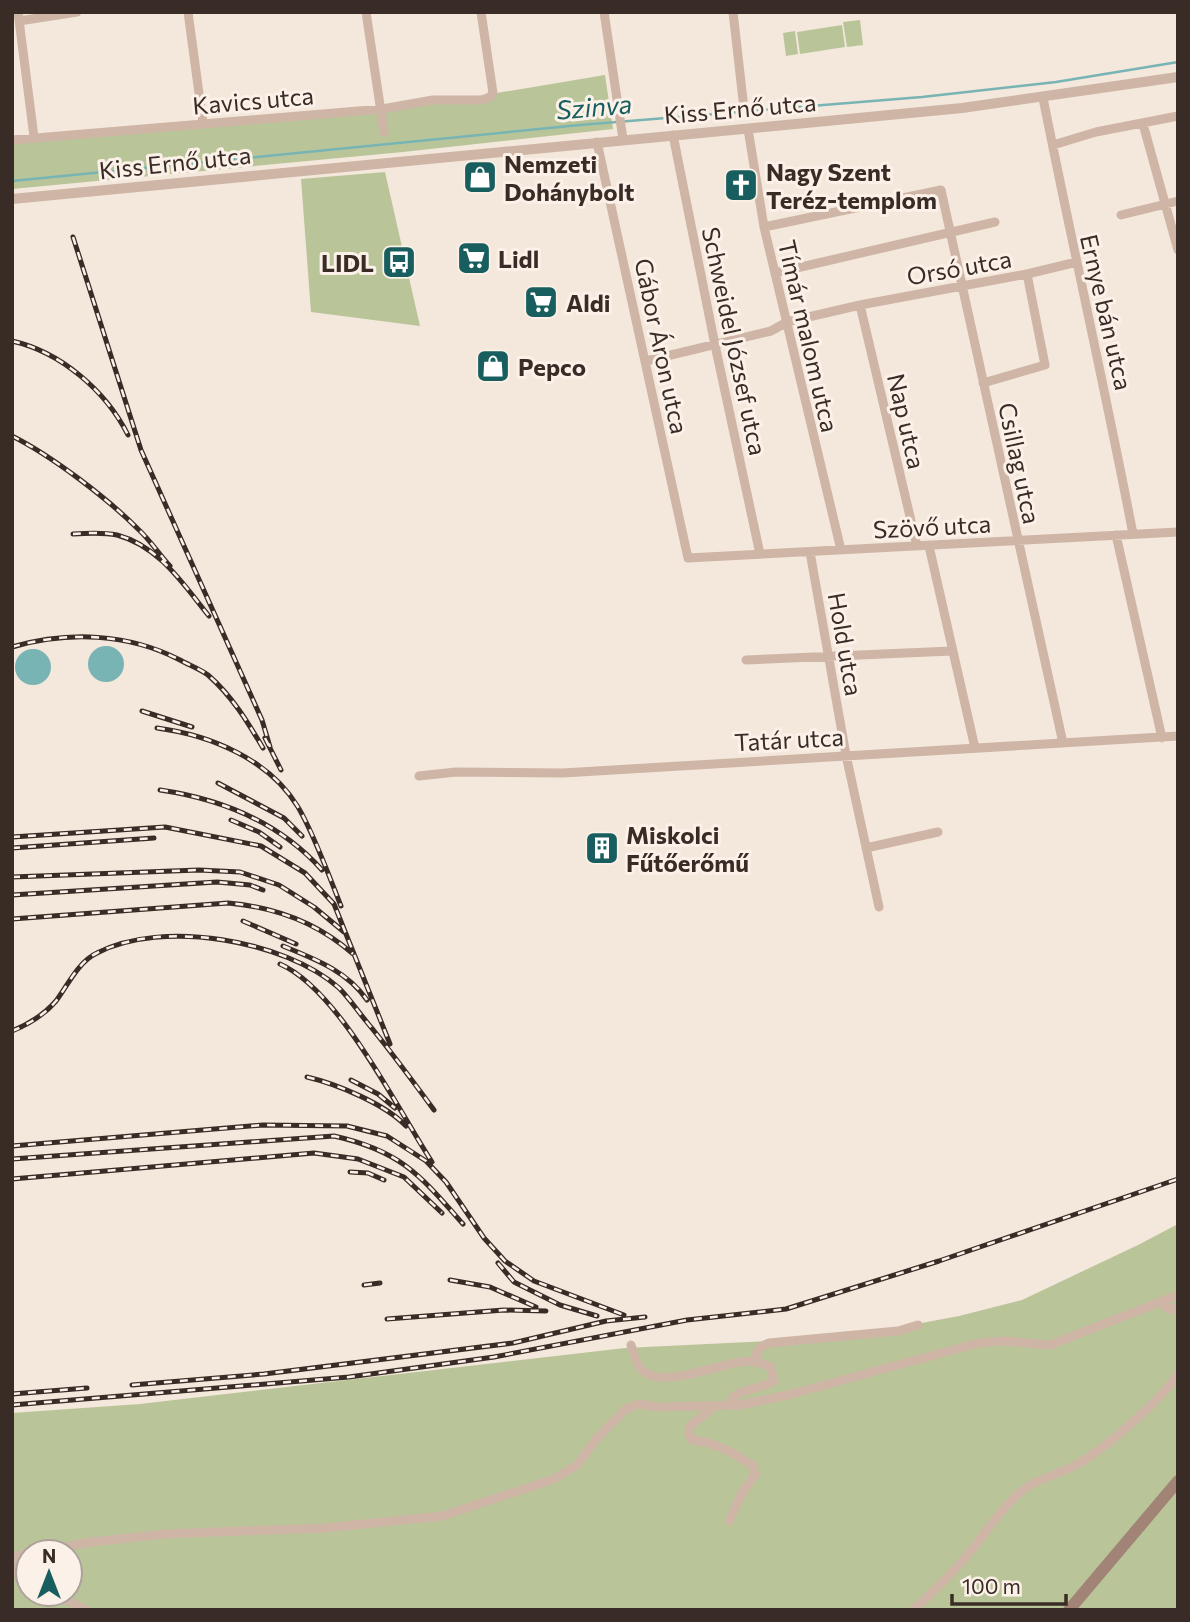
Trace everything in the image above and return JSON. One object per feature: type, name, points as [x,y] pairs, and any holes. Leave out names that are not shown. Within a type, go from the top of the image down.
[{"type":"main road","points":[[1069,1610],[1178,1480]]},
{"type":"street","points":[[34,137],[18,16],[77,12]]},
{"type":"street","points":[[188,12],[202,124]]},
{"type":"street","points":[[366,12],[384,132]]},
{"type":"street","name":"Kavics utca","points":[[12,140],[382,109],[433,100],[482,100],[493,93],[481,12]]},
{"type":"street","points":[[604,12],[622,134]]},
{"type":"street","points":[[733,12],[743,100]]},
{"type":"street","name":"Kiss Ernő utca","points":[[12,199],[597,142],[622,134],[673,135],[962,108],[1178,77]]},
{"type":"street","name":"Ernye bán utca","points":[[1043,98],[1076,261],[1102,370],[1133,534]]},
{"type":"street","points":[[1053,145],[1096,132],[1178,116]]},
{"type":"street","points":[[1143,124],[1178,250]]},
{"type":"street","name":"Tímár malom utca","points":[[748,129],[764,226],[841,550]]},
{"type":"street","name":"Schweidel József utca","points":[[673,135],[760,554]]},
{"type":"street","name":"Gábor Áron utca","points":[[597,142],[688,558]]},
{"type":"street","name":"Csillag utca","points":[[764,226],[941,190],[1063,743]]},
{"type":"street","points":[[1121,215],[1178,201]]},
{"type":"street","points":[[775,273],[996,222]]},
{"type":"street","points":[[1027,274],[1076,261]]},
{"type":"street","name":"Orsó utca","points":[[646,361],[771,331],[786,322],[860,305],[1027,274],[1045,365],[983,383]]},
{"type":"street","name":"Nap utca","points":[[860,305],[917,546]]},
{"type":"street","name":"Szövő utca","points":[[688,558],[1178,532]]},
{"type":"street","points":[[1116,535],[1162,737]]},
{"type":"street","points":[[929,546],[975,748]]},
{"type":"street","name":"Hold utca","points":[[810,552],[846,754],[879,907]]},
{"type":"street","points":[[746,660],[952,651]]},
{"type":"street","name":"Tatár utca","points":[[419,776],[456,772],[563,773],[1178,736]]},
{"type":"street","points":[[866,848],[938,832]]},
{"type":"street","points":[[84,1543],[166,1534],[325,1528],[442,1516],[554,1479],[577,1465],[597,1438],[626,1409],[639,1404],[658,1407],[739,1405],[788,1395],[978,1343],[1005,1341],[1049,1345],[1178,1295]]},
{"type":"street","points":[[1162,1301],[1168,1308],[1178,1308]]},
{"type":"street","points":[[760,1363],[756,1352],[760,1346],[769,1343],[898,1331],[918,1325]]},
{"type":"street","points":[[631,1345],[639,1369],[647,1374],[663,1377],[680,1376],[747,1361],[771,1367],[774,1381],[762,1387],[740,1391],[732,1398],[733,1403],[739,1405]]},
{"type":"street","points":[[913,1610],[944,1582],[1017,1495],[1037,1480],[1074,1465],[1106,1443],[1146,1410],[1178,1374]]},
{"type":"street","points":[[714,1407],[690,1426],[689,1434],[692,1440],[704,1441],[742,1458],[753,1466],[755,1475],[743,1491],[729,1521]]},
{"type":"green space","points":[[860,20],[863,45],[847,47],[843,22]]},
{"type":"green space","points":[[842,25],[845,47],[800,54],[797,32]]},
{"type":"green space","points":[[795,31],[798,54],[786,56],[783,33]]},
{"type":"green space","points":[[605,75],[613,129],[12,189],[12,143],[383,112]]},
{"type":"green space","points":[[385,172],[420,326],[311,312],[301,179]]},
{"type":"green space","points":[[1178,1224],[1178,1610],[12,1610],[12,1413],[140,1404],[625,1348],[771,1341],[895,1328],[1022,1300]]},
{"type":"water","points":[[106,646],[119,651],[124,664],[119,677],[106,682],[93,677],[88,664],[93,651]]},
{"type":"water","points":[[33,649],[45,655],[51,667],[45,679],[33,685],[21,679],[15,667],[21,655]]},
{"type":"waterway","name":"Szinva","points":[[12,181],[580,125],[922,97],[1056,82],[1178,62]]},
{"type":"railway","points":[[73,237],[141,450],[262,720],[270,747]]},
{"type":"railway","points":[[12,341],[48,354],[80,376],[107,403],[128,435]]},
{"type":"railway","points":[[12,436],[61,466],[111,504],[142,533],[170,566]]},
{"type":"railway","points":[[73,534],[101,533],[132,540],[158,557],[180,579],[209,616]]},
{"type":"railway","points":[[12,647],[55,638],[97,637],[140,644],[160,651],[202,671],[217,683],[239,709],[263,748]]},
{"type":"railway","points":[[142,711],[192,727]]},
{"type":"railway","points":[[157,728],[217,743],[255,763],[271,775],[286,790],[304,818],[341,906]]},
{"type":"railway","points":[[265,738],[281,770]]},
{"type":"railway","points":[[218,783],[284,818],[302,836]]},
{"type":"railway","points":[[160,790],[206,800],[269,826],[306,853],[322,870]]},
{"type":"railway","points":[[231,820],[259,832],[280,847]]},
{"type":"railway","points":[[12,837],[165,827],[261,846],[305,873],[334,904],[390,1044]]},
{"type":"railway","points":[[12,848],[154,838]]},
{"type":"railway","points":[[12,877],[199,870],[240,872],[279,885],[314,907],[344,932]]},
{"type":"railway","points":[[12,895],[217,882],[250,885],[263,890]]},
{"type":"railway","points":[[12,919],[228,903],[262,908],[295,918],[325,934],[353,954]]},
{"type":"railway","points":[[243,921],[296,944]]},
{"type":"railway","points":[[12,1031],[46,1011],[79,968],[97,953],[124,943],[155,937],[188,936],[222,940],[256,947],[288,958],[316,971],[339,988],[434,1110]]},
{"type":"railway","points":[[283,946],[340,974],[367,1000]]},
{"type":"railway","points":[[280,964],[302,978],[324,998],[345,1024],[432,1162]]},
{"type":"railway","points":[[307,1077],[360,1096],[386,1110],[406,1126]]},
{"type":"railway","points":[[351,1080],[378,1094],[395,1108]]},
{"type":"railway","points":[[12,1146],[263,1125],[347,1126],[387,1136],[426,1161],[446,1182],[484,1238],[505,1261],[534,1281],[624,1315]]},
{"type":"railway","points":[[12,1159],[334,1136],[376,1149],[407,1167],[463,1224]]},
{"type":"railway","points":[[12,1179],[314,1153],[358,1159],[404,1177],[442,1213]]},
{"type":"railway","points":[[350,1172],[368,1173],[384,1180]]},
{"type":"railway","points":[[12,1405],[349,1377],[494,1357],[687,1320],[786,1309],[939,1261],[1178,1179]]},
{"type":"railway","points":[[498,1263],[514,1282],[560,1305],[597,1316]]},
{"type":"railway","points":[[450,1280],[490,1287],[536,1307]]},
{"type":"railway","points":[[364,1285],[380,1283]]},
{"type":"railway","points":[[387,1319],[504,1310],[546,1311]]},
{"type":"railway","points":[[132,1385],[264,1374],[513,1343],[606,1321],[645,1317]]},
{"type":"railway","points":[[12,1394],[87,1388]]},
{"type":"place","name":"Nemzeti Dohánybolt","points":[[480,177]]},
{"type":"place","name":"Nagy Szent Teréz-templom","points":[[741,185]]},
{"type":"place","name":"Lidl","points":[[474,258]]},
{"type":"place","name":"LIDL","points":[[399,262]]},
{"type":"place","name":"Aldi","points":[[541,302]]},
{"type":"place","name":"Pepco","points":[[493,366]]},
{"type":"place","name":"Miskolci Fűtőerőmű","points":[[602,848]]}]
